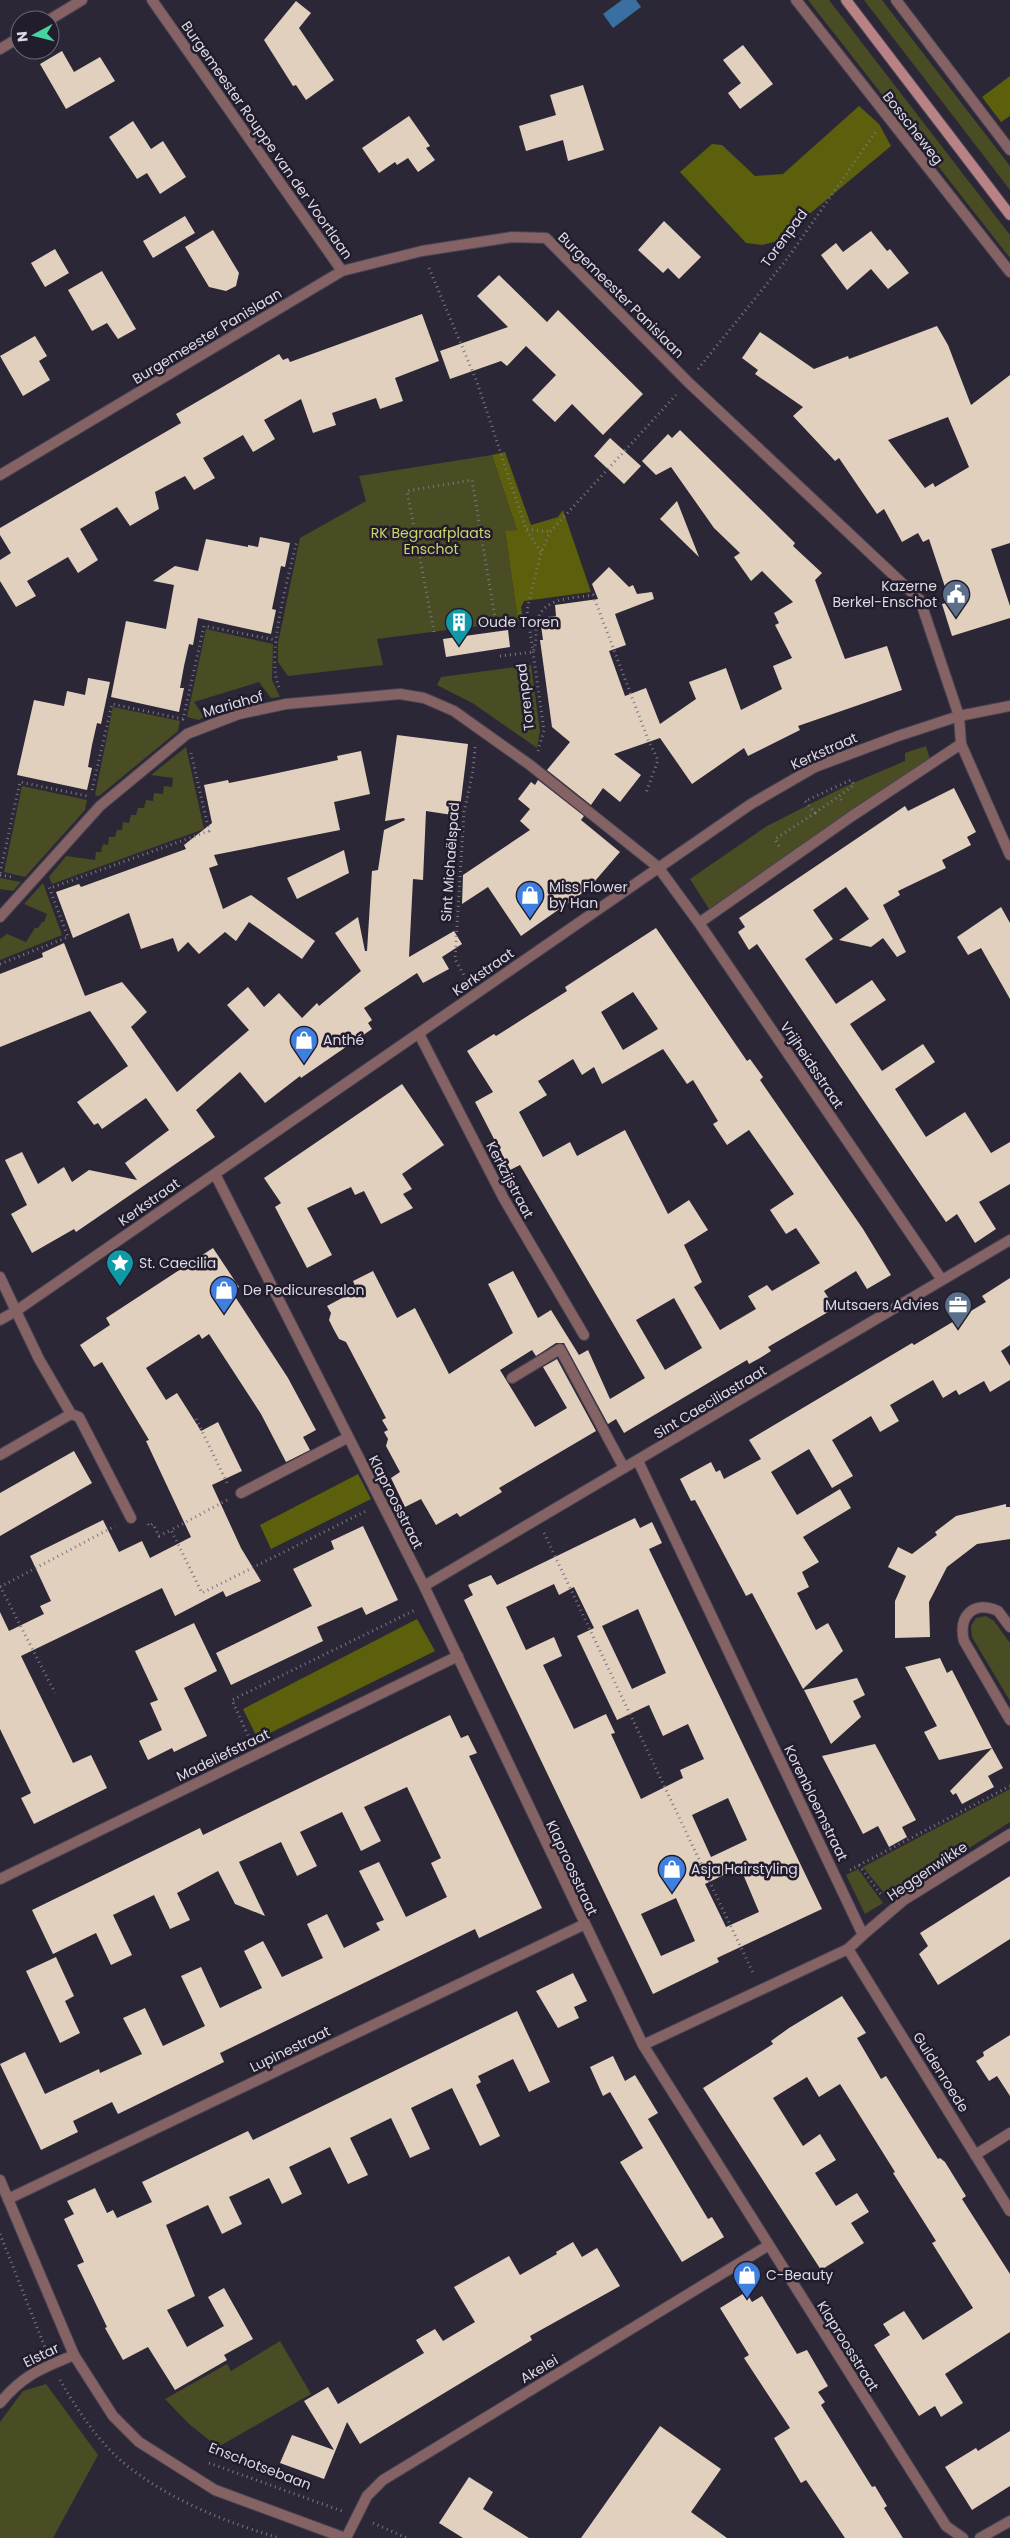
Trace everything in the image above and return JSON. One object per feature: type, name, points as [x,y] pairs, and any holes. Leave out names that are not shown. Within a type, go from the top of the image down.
[{"type":"main road","name":"Bosscheweg","points":[[846,0],[1010,215]]},
{"type":"street","points":[[60,13],[82,0]]},
{"type":"street","name":"Burgemeester Rouppe van der Voortlaan","points":[[152,0],[342,271]]},
{"type":"street","name":"Bosscheweg","points":[[796,0],[1010,272]]},
{"type":"street","points":[[896,0],[1010,150]]},
{"type":"street","name":"Burgemeester Panislaan","points":[[0,475],[342,271],[422,251],[512,237],[546,238],[688,382],[920,600],[959,716],[961,744],[1010,855]]},
{"type":"street","name":"Mariahof","points":[[0,917],[100,806],[187,734],[239,714],[286,704],[400,694],[424,698],[454,711],[530,764]]},
{"type":"street","name":"Kerkstraat","points":[[0,1320],[16,1311],[751,804],[815,767],[959,716],[1010,706]]},
{"type":"street","points":[[698,923],[852,816],[961,744]]},
{"type":"street","points":[[530,764],[658,867]]},
{"type":"street","name":"Vrijheidsstraat","points":[[658,867],[942,1280]]},
{"type":"street","name":"Kerkzijstraat","points":[[419,1034],[504,1199],[584,1335]]},
{"type":"street","name":"Klaproosstraat","points":[[215,1174],[347,1438],[432,1602],[583,1924],[643,2045],[946,2526],[963,2538]]},
{"type":"street","name":"Sint Caeciliastraat","points":[[424,1586],[1010,1240]]},
{"type":"street","points":[[0,1277],[39,1359],[71,1414],[79,1417],[131,1518]]},
{"type":"street","points":[[512,1378],[560,1349],[624,1468]]},
{"type":"street","points":[[0,1455],[71,1414]]},
{"type":"street","points":[[237,1495],[347,1438]]},
{"type":"street","name":"Korenbloemstraat","points":[[638,1461],[863,1935]]},
{"type":"street","points":[[1008,1621],[998,1611],[981,1607],[972,1610],[965,1617],[962,1630],[964,1641],[1010,1720]]},
{"type":"street","name":"Madeliefstraat","points":[[0,1879],[458,1656]]},
{"type":"street","name":"Heggenwikke","points":[[863,1935],[904,1900],[1010,1834]]},
{"type":"street","name":"Lupinestraat","points":[[8,2199],[583,1924]]},
{"type":"street","points":[[643,2045],[762,1991],[848,1949],[863,1935]]},
{"type":"street","name":"Guldenroede","points":[[848,1949],[1010,2210]]},
{"type":"street","points":[[975,2155],[1010,2133]]},
{"type":"street","points":[[0,2180],[74,2355],[113,2416],[139,2442],[166,2461],[215,2490],[345,2538]]},
{"type":"street","name":"Akelei","points":[[345,2538],[355,2515],[367,2496],[384,2480],[769,2245]]},
{"type":"street","name":"Elstar","points":[[0,2404],[16,2384],[29,2375],[74,2355]]},
{"type":"street","points":[[980,2538],[1010,2521]]},
{"type":"path","name":"Torenpad","points":[[530,764],[541,747],[544,730],[527,610],[541,553],[550,532],[688,382],[787,259],[877,129],[885,140],[897,129]]},
{"type":"path","points":[[422,251],[477,382],[526,529],[541,553]]},
{"type":"path","points":[[434,632],[407,491],[472,480],[496,624]]},
{"type":"path","points":[[526,529],[550,532]]},
{"type":"path","points":[[286,704],[276,680],[276,640],[297,540]]},
{"type":"path","points":[[500,656],[533,652],[537,644],[539,616],[553,601],[593,595],[648,742],[658,760],[646,793]]},
{"type":"path","points":[[0,873],[20,782],[91,797],[112,704],[183,719],[204,626],[276,640]]},
{"type":"path","name":"Sint Michaëlspad","points":[[474,995],[455,959],[464,812],[473,771],[477,726]]},
{"type":"path","points":[[50,888],[209,831],[187,734]]},
{"type":"path","points":[[773,851],[780,847],[775,839],[815,813],[854,785],[851,780],[805,802],[815,813]]},
{"type":"path","points":[[838,796],[852,816]]},
{"type":"path","points":[[0,964],[68,937],[43,870]]},
{"type":"path","points":[[55,1693],[0,1586],[142,1512],[149,1526],[153,1524],[159,1536],[237,1495],[196,1419]]},
{"type":"path","points":[[171,1530],[202,1593],[381,1503]]},
{"type":"path","points":[[538,1519],[762,1991]]},
{"type":"path","points":[[256,1754],[232,1700],[432,1602]]},
{"type":"path","points":[[836,1877],[1010,1786]]},
{"type":"path","points":[[859,1865],[893,1911]]},
{"type":"path","name":"Enschotsebaan","points":[[203,2459],[242,2476],[355,2515],[407,2538]]},
{"type":"green space","points":[[808,0],[829,0],[1010,235],[1010,258]]},
{"type":"green space","points":[[864,0],[882,0],[1010,166],[1010,190]]},
{"type":"green space","name":"RK Begraafplaats Enschot","points":[[492,455],[517,530],[505,532],[518,621],[377,639],[383,665],[288,676],[278,662],[278,643],[300,538],[366,501],[359,476]]},
{"type":"green space","points":[[206,629],[273,644],[272,680],[280,697],[271,698],[259,682],[194,702],[204,717],[199,720],[187,717]]},
{"type":"green space","points":[[531,665],[540,731],[537,748],[474,704],[437,685],[441,677]]},
{"type":"green space","points":[[113,707],[180,721],[178,731],[99,796],[95,795]]},
{"type":"green space","points":[[926,746],[930,759],[709,909],[690,879],[767,826],[844,787],[905,761],[905,753]]},
{"type":"green space","points":[[186,747],[204,829],[52,884],[49,877],[66,856],[95,860],[96,852],[101,852],[103,844],[108,845],[109,837],[115,837],[117,830],[122,830],[123,822],[129,823],[131,815],[136,815],[138,808],[144,808],[146,800],[153,801],[154,793],[163,794],[164,786],[172,787],[173,778],[151,775]]},
{"type":"green space","points":[[22,786],[87,800],[85,810],[25,877],[4,872]]},
{"type":"green space","points":[[0,878],[21,882],[13,891],[0,889]]},
{"type":"green space","points":[[43,883],[62,935],[0,960],[0,939],[7,934],[26,942],[35,928],[38,928],[44,922],[47,914],[24,904]]},
{"type":"green space","points":[[986,1616],[994,1621],[1010,1643],[1010,1701],[972,1637],[971,1626],[976,1618]]},
{"type":"green space","points":[[1010,1789],[1010,1822],[889,1899],[863,1867]]},
{"type":"green space","points":[[858,1869],[883,1903],[865,1914],[846,1875]]},
{"type":"green space","points":[[280,2341],[311,2394],[218,2447],[189,2424],[165,2399],[227,2364],[231,2371]]},
{"type":"green space","points":[[46,2384],[98,2455],[53,2538],[0,2538],[0,2422],[23,2391]]},
{"type":"shaded area","points":[[1010,76],[1010,116],[1001,122],[982,97]]},
{"type":"shaded area","points":[[859,106],[879,124],[891,146],[777,241],[762,245],[746,243],[680,172],[712,144],[722,145],[755,176],[783,174]]},
{"type":"shaded area","points":[[505,452],[531,525],[558,517],[563,510],[591,592],[524,601],[521,607],[523,619],[518,621],[505,531],[517,530],[492,455]]},
{"type":"shaded area","points":[[358,1474],[371,1499],[271,1549],[260,1525]]},
{"type":"shaded area","points":[[417,1619],[435,1651],[258,1739],[243,1709]]},
{"type":"water","points":[[622,0],[636,0],[641,7],[613,28],[603,14]]},
{"type":"building","points":[[296,1],[311,13],[299,28],[334,80],[306,100],[296,85],[293,86],[264,40]]},
{"type":"building","points":[[743,45],[773,84],[740,109],[728,93],[741,83],[723,60]]},
{"type":"building","points":[[62,51],[74,72],[100,57],[115,81],[66,109],[40,64],[47,60],[60,60],[60,52]]},
{"type":"building","points":[[583,85],[604,150],[568,161],[563,140],[526,151],[519,126],[556,115],[550,95]]},
{"type":"building","points":[[409,116],[430,146],[426,148],[435,160],[418,172],[408,158],[397,165],[395,162],[379,173],[362,148]]},
{"type":"building","points":[[133,121],[151,149],[163,141],[186,177],[160,194],[147,173],[137,179],[109,137]]},
{"type":"building","points":[[185,216],[195,233],[153,258],[143,241]]},
{"type":"building","points":[[664,221],[701,257],[679,279],[668,268],[663,273],[638,250]]},
{"type":"building","points":[[213,230],[239,273],[236,286],[226,291],[209,287],[185,247]]},
{"type":"building","points":[[871,231],[887,251],[890,249],[909,273],[888,289],[871,269],[847,290],[821,255],[836,243],[843,252]]},
{"type":"building","points":[[55,249],[69,273],[45,287],[31,263]]},
{"type":"building","points":[[102,271],[136,329],[118,339],[107,323],[92,331],[68,290]]},
{"type":"building","points":[[499,275],[547,322],[558,310],[643,394],[603,435],[572,404],[555,422],[532,400],[556,375],[526,346],[507,366],[501,361],[450,379],[440,351],[508,327],[477,296]]},
{"type":"building","points":[[422,314],[439,361],[395,378],[403,401],[380,409],[376,398],[332,413],[336,425],[313,433],[301,399],[264,420],[275,439],[253,452],[243,435],[203,458],[215,478],[194,490],[185,476],[155,492],[159,509],[130,526],[117,507],[80,529],[98,560],[78,573],[68,557],[27,581],[36,596],[16,607],[0,581],[0,560],[11,553],[0,535],[0,528],[181,423],[176,414],[279,354],[283,360],[288,358],[290,362]]},
{"type":"building","points":[[937,326],[948,345],[971,405],[1010,375],[1010,543],[991,549],[1010,606],[1010,618],[952,636],[942,604],[950,602],[929,539],[923,542],[918,533],[902,542],[884,509],[877,514],[839,458],[835,461],[793,416],[803,407],[755,374],[758,370],[742,358],[760,332],[814,369],[848,356],[849,359]],"holes":[[[948,417],[969,467],[935,487],[933,483],[925,488],[888,440]]]},
{"type":"building","points":[[35,336],[47,356],[39,361],[50,380],[23,396],[0,356]]},
{"type":"building","points":[[680,430],[795,543],[793,546],[822,573],[815,580],[845,659],[887,646],[902,690],[798,726],[800,730],[748,756],[744,748],[692,784],[660,738],[614,754],[641,775],[620,802],[603,788],[591,805],[547,770],[570,742],[552,727],[540,640],[543,640],[540,618],[556,616],[555,605],[598,599],[592,584],[609,567],[629,587],[633,585],[637,594],[652,592],[654,599],[615,614],[626,645],[609,651],[625,696],[646,688],[660,724],[696,699],[689,682],[726,668],[741,710],[782,689],[773,666],[792,658],[775,625],[779,623],[774,613],[793,602],[762,571],[751,581],[734,557],[740,553],[714,528],[671,467],[656,475],[642,461],[668,434],[672,438]]},
{"type":"building","points":[[610,438],[641,466],[624,484],[594,456]]},
{"type":"building","points":[[677,501],[699,557],[660,519]]},
{"type":"building","points":[[260,537],[290,543],[285,567],[281,566],[272,609],[276,610],[271,634],[198,618],[193,645],[189,644],[184,666],[180,688],[184,688],[179,712],[111,697],[126,621],[166,629],[174,585],[153,581],[175,566],[198,571],[206,539],[248,547],[248,545],[258,547]]},
{"type":"building","points":[[508,630],[510,647],[446,657],[443,639]]},
{"type":"building","points":[[88,678],[110,682],[101,724],[97,723],[92,745],[88,767],[92,768],[87,790],[17,775],[34,700],[64,706],[67,691],[85,695]]},
{"type":"building","points":[[397,735],[468,744],[459,816],[426,811],[423,880],[413,879],[409,957],[454,931],[462,944],[442,957],[449,969],[423,983],[417,973],[364,1008],[372,1020],[368,1023],[372,1029],[301,1078],[300,1076],[265,1103],[240,1072],[196,1110],[215,1137],[76,1232],[74,1229],[32,1253],[11,1214],[27,1205],[5,1160],[22,1152],[38,1184],[64,1167],[72,1182],[89,1170],[137,1180],[125,1163],[169,1130],[146,1098],[102,1129],[98,1123],[94,1125],[77,1102],[128,1066],[90,1011],[0,1047],[0,974],[43,957],[42,953],[64,943],[85,996],[122,982],[147,1012],[131,1027],[177,1092],[249,1030],[227,1005],[248,987],[264,1007],[279,993],[302,1018],[317,1003],[319,1006],[361,971],[335,933],[358,917],[365,951],[367,951],[372,871],[378,870],[384,830],[405,820],[404,818],[385,821]]},
{"type":"building","points":[[361,751],[370,794],[334,802],[340,830],[214,855],[218,865],[209,868],[223,909],[251,895],[315,941],[302,959],[249,922],[236,941],[225,932],[199,954],[188,942],[178,952],[173,938],[141,949],[129,913],[73,938],[56,892],[79,884],[81,887],[186,849],[184,845],[212,823],[204,785],[228,780],[229,783],[338,760],[337,756]]},
{"type":"building","points":[[538,780],[584,816],[581,820],[620,852],[588,889],[521,936],[488,887],[462,904],[463,875],[530,830],[520,821],[530,809],[518,799],[531,782],[535,785]]},
{"type":"building","points":[[954,788],[976,832],[967,837],[971,845],[942,860],[946,868],[898,891],[900,895],[883,905],[906,952],[897,957],[883,938],[871,947],[839,940],[869,919],[846,887],[813,910],[833,939],[805,959],[836,1004],[872,980],[886,1000],[850,1024],[882,1071],[923,1044],[935,1062],[895,1089],[926,1137],[965,1112],[991,1153],[1010,1142],[1010,1184],[979,1202],[996,1229],[975,1243],[957,1214],[946,1222],[757,944],[749,950],[738,932],[745,927],[739,918],[905,806],[908,811]]},
{"type":"building","points":[[344,850],[349,873],[297,899],[287,878]]},
{"type":"building","points":[[1001,907],[1010,923],[1010,999],[981,948],[968,955],[957,937]]},
{"type":"building","points":[[656,928],[747,1061],[750,1059],[763,1077],[760,1080],[863,1229],[891,1275],[867,1289],[856,1271],[824,1291],[835,1308],[768,1347],[771,1351],[760,1358],[749,1364],[747,1360],[624,1433],[616,1419],[608,1424],[564,1343],[556,1343],[536,1356],[532,1350],[500,1370],[535,1427],[567,1408],[543,1367],[557,1359],[596,1431],[499,1488],[502,1492],[460,1517],[457,1513],[436,1525],[421,1499],[405,1507],[391,1478],[400,1472],[386,1446],[388,1439],[384,1432],[388,1430],[382,1420],[386,1418],[346,1342],[339,1339],[329,1320],[331,1313],[327,1306],[357,1290],[353,1281],[373,1271],[397,1318],[415,1308],[449,1374],[513,1333],[488,1284],[513,1271],[538,1318],[551,1310],[579,1355],[588,1350],[610,1399],[645,1378],[520,1165],[510,1170],[475,1102],[493,1092],[467,1051],[494,1034],[496,1036],[567,991],[565,987]],"holes":[[[633,992],[658,1029],[623,1050],[601,1012]],[[663,1049],[687,1084],[693,1080],[718,1121],[713,1124],[727,1145],[749,1130],[794,1194],[770,1210],[786,1234],[796,1228],[820,1263],[772,1291],[767,1285],[748,1296],[756,1309],[720,1330],[694,1287],[702,1282],[684,1245],[708,1230],[689,1200],[668,1214],[625,1130],[577,1156],[570,1142],[543,1157],[519,1112],[547,1095],[538,1081],[573,1059],[582,1075],[594,1067],[602,1084]],[[674,1298],[702,1348],[665,1370],[636,1320]]]},
{"type":"building","points":[[402,1084],[444,1145],[402,1174],[412,1189],[403,1194],[413,1208],[381,1224],[364,1191],[355,1195],[351,1187],[307,1208],[332,1255],[307,1268],[275,1207],[281,1203],[264,1178]]},
{"type":"building","points":[[213,1248],[239,1287],[232,1292],[288,1378],[316,1430],[303,1437],[310,1450],[286,1462],[261,1414],[209,1334],[202,1339],[199,1334],[146,1368],[166,1400],[177,1393],[201,1431],[218,1422],[242,1471],[212,1485],[241,1548],[261,1581],[226,1597],[223,1591],[175,1616],[162,1588],[21,1656],[73,1763],[91,1755],[107,1788],[34,1824],[21,1798],[31,1793],[0,1729],[0,1612],[9,1631],[44,1614],[40,1606],[51,1601],[30,1556],[103,1520],[119,1552],[142,1541],[150,1558],[191,1537],[146,1441],[149,1440],[102,1362],[94,1367],[80,1345],[110,1325],[106,1318]]},
{"type":"building","points":[[1010,1278],[1010,1345],[1001,1351],[1010,1366],[1010,1380],[990,1392],[984,1381],[959,1395],[956,1390],[943,1398],[933,1380],[890,1405],[899,1421],[880,1432],[871,1416],[832,1440],[853,1476],[832,1488],[809,1449],[771,1472],[797,1515],[840,1489],[851,1508],[803,1537],[819,1562],[802,1572],[809,1587],[797,1593],[816,1630],[828,1623],[843,1651],[803,1689],[752,1593],[746,1596],[695,1500],[691,1501],[680,1479],[711,1462],[716,1472],[720,1470],[724,1479],[761,1459],[749,1440],[912,1343],[914,1345],[986,1302],[982,1296]]},
{"type":"building","points":[[74,1451],[92,1483],[0,1536],[0,1493]]},
{"type":"building","points":[[1006,1504],[1006,1507],[1010,1507],[1010,1539],[977,1544],[947,1567],[929,1602],[930,1637],[895,1638],[895,1601],[906,1576],[888,1567],[898,1547],[912,1554],[937,1535],[935,1532],[956,1516]]},
{"type":"building","points":[[635,1518],[640,1528],[652,1522],[662,1543],[649,1549],[822,1909],[717,1958],[719,1962],[653,1994],[464,1600],[473,1595],[468,1585],[491,1575],[497,1585]],"holes":[[[554,1584],[559,1595],[574,1587],[594,1628],[577,1636],[617,1720],[649,1705],[663,1736],[688,1724],[704,1759],[680,1770],[683,1778],[641,1799],[611,1734],[615,1733],[606,1714],[574,1729],[543,1665],[562,1656],[554,1637],[526,1650],[506,1607]],[[638,1609],[666,1673],[632,1689],[602,1626]],[[728,1798],[747,1840],[711,1857],[692,1815]],[[740,1867],[759,1912],[726,1927],[705,1884]],[[676,1898],[695,1941],[661,1956],[641,1914]]]},
{"type":"building","points":[[363,1526],[398,1600],[366,1615],[362,1607],[317,1627],[323,1641],[231,1685],[216,1653],[312,1606],[293,1569],[334,1549],[331,1541]]},
{"type":"building","points":[[194,1623],[217,1671],[184,1688],[207,1736],[174,1752],[172,1748],[148,1760],[139,1741],[162,1730],[150,1703],[158,1700],[135,1651]]},
{"type":"building","points":[[940,1658],[947,1673],[952,1670],[992,1748],[939,1760],[924,1732],[937,1726],[905,1667]]},
{"type":"building","points":[[857,1678],[865,1695],[853,1701],[861,1717],[831,1744],[804,1690]]},
{"type":"building","points":[[450,1715],[461,1738],[468,1735],[477,1753],[469,1756],[542,1908],[479,1938],[475,1929],[220,2053],[224,2062],[118,2114],[112,2102],[73,2121],[78,2132],[41,2150],[0,2064],[25,2052],[45,2094],[99,2069],[100,2073],[142,2054],[123,2018],[145,2008],[163,2046],[205,2026],[181,1976],[201,1967],[220,2008],[262,1988],[244,1951],[263,1941],[282,1977],[323,1958],[307,1924],[327,1914],[344,1948],[380,1930],[376,1923],[384,1920],[359,1871],[379,1862],[406,1917],[447,1897],[431,1863],[441,1858],[407,1787],[364,1807],[381,1841],[361,1851],[342,1812],[300,1832],[317,1866],[297,1876],[281,1842],[239,1862],[265,1916],[235,1904],[218,1871],[177,1893],[190,1920],[170,1929],[154,1895],[113,1915],[132,1955],[111,1965],[96,1933],[53,1954],[32,1910],[200,1828],[203,1835]]},
{"type":"building","points":[[875,1744],[916,1820],[902,1827],[907,1837],[889,1847],[878,1826],[863,1834],[822,1756]]},
{"type":"building","points":[[992,1748],[1003,1768],[988,1776],[994,1787],[962,1804],[956,1793],[953,1795],[950,1791]]},
{"type":"building","points":[[1010,1876],[1010,1939],[938,1985],[919,1954],[928,1946],[920,1933]]},
{"type":"building","points":[[56,1957],[74,1996],[65,2001],[80,2033],[60,2043],[26,1971]]},
{"type":"building","points":[[573,1973],[587,2001],[574,2007],[579,2018],[558,2028],[536,1991]]},
{"type":"building","points":[[842,1996],[866,2033],[857,2038],[881,2079],[886,2076],[938,2159],[940,2158],[945,2162],[966,2196],[962,2199],[1010,2274],[1010,2332],[945,2374],[963,2403],[941,2417],[935,2406],[919,2416],[874,2345],[890,2335],[883,2324],[904,2311],[923,2340],[973,2308],[932,2243],[936,2241],[840,2084],[819,2097],[807,2077],[773,2098],[803,2146],[820,2134],[836,2160],[815,2173],[836,2206],[857,2193],[869,2212],[851,2223],[864,2243],[821,2270],[703,2088],[773,2044],[771,2041],[789,2028]]},
{"type":"building","points":[[517,2011],[550,2082],[529,2092],[513,2059],[478,2076],[481,2082],[476,2085],[500,2136],[480,2146],[452,2088],[411,2108],[430,2149],[410,2158],[391,2118],[350,2138],[368,2175],[348,2184],[330,2147],[289,2167],[302,2194],[282,2204],[269,2178],[229,2197],[242,2224],[222,2234],[208,2205],[166,2225],[195,2296],[167,2310],[187,2347],[224,2326],[208,2297],[224,2288],[253,2339],[224,2355],[227,2360],[175,2390],[148,2347],[123,2360],[105,2328],[107,2327],[77,2265],[84,2262],[64,2219],[74,2214],[67,2201],[95,2188],[107,2213],[113,2210],[117,2218],[152,2202],[142,2182],[248,2131],[253,2140]]},
{"type":"building","points":[[1010,2035],[1010,2096],[997,2076],[989,2081],[976,2061],[984,2056],[983,2052]]},
{"type":"building","points":[[613,2056],[625,2081],[635,2075],[658,2113],[648,2119],[708,2219],[712,2217],[724,2237],[682,2262],[620,2162],[643,2148],[610,2092],[603,2096],[590,2067]]},
{"type":"building","points":[[573,2242],[582,2257],[597,2248],[620,2286],[530,2336],[532,2340],[360,2444],[347,2422],[324,2479],[280,2463],[292,2435],[334,2450],[304,2401],[328,2387],[338,2404],[424,2353],[416,2340],[435,2329],[443,2341],[475,2322],[454,2287],[509,2256],[520,2275],[557,2254],[556,2252]]},
{"type":"building","points":[[746,2292],[752,2302],[762,2296],[797,2354],[807,2350],[828,2386],[818,2392],[825,2402],[821,2405],[872,2487],[875,2486],[887,2506],[884,2508],[903,2538],[845,2538],[806,2480],[801,2483],[774,2438],[790,2428],[744,2358],[749,2355],[720,2308]]},
{"type":"building","points":[[660,2426],[721,2469],[691,2512],[727,2538],[581,2538]]},
{"type":"building","points":[[1010,2431],[1010,2486],[972,2510],[945,2467],[976,2448],[978,2451]]},
{"type":"building","points":[[469,2477],[493,2492],[483,2509],[529,2538],[463,2538],[439,2523]]},
{"type":"place","name":"Kazerne Berkel-Enschot","points":[[956,618]]},
{"type":"place","name":"Oude Toren","points":[[459,646]]},
{"type":"place","name":"Miss Flower by Han","points":[[530,919]]},
{"type":"place","name":"Anthé","points":[[304,1064]]},
{"type":"place","name":"St. Caecilia","points":[[120,1287]]},
{"type":"place","name":"De Pedicuresalon","points":[[224,1314]]},
{"type":"place","name":"Mutsaers Advies","points":[[958,1329]]},
{"type":"place","name":"Asja Hairstyling","points":[[672,1893]]},
{"type":"place","name":"C-Beauty","points":[[747,2299]]}]
